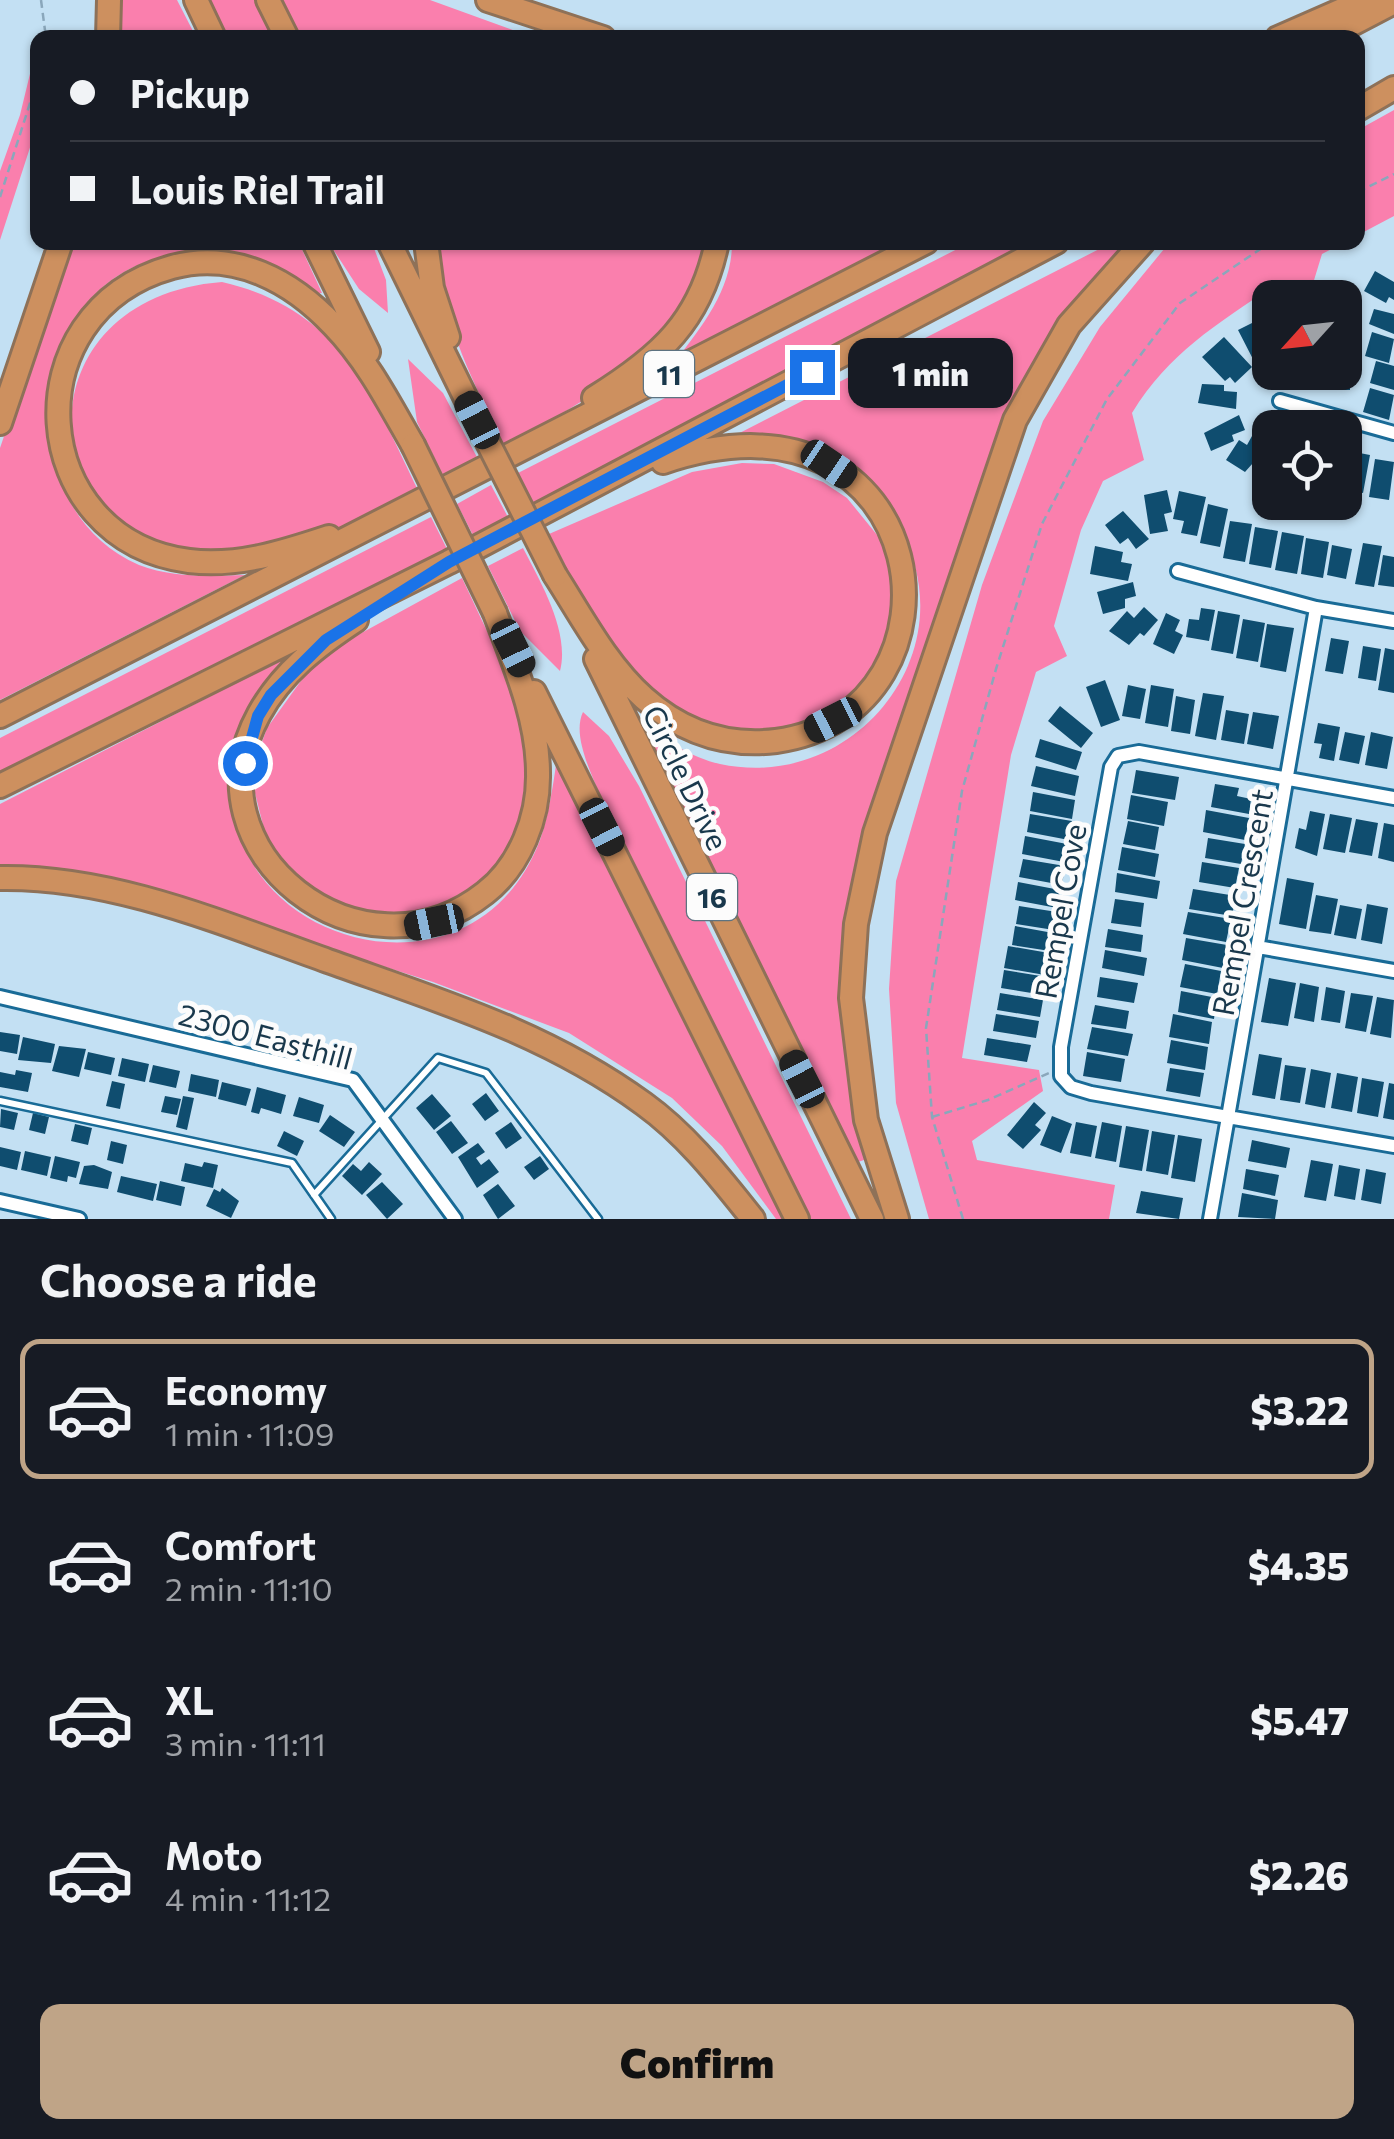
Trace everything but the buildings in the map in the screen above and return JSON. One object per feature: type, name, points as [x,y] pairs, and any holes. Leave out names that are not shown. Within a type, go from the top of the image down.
[{"type":"highway","points":[[108,30],[109,0]]},
{"type":"highway","points":[[196,0],[210,30]]},
{"type":"highway","points":[[268,0],[283,30]]},
{"type":"highway","points":[[488,0],[579,30]]},
{"type":"highway","points":[[1296,30],[1365,0]]},
{"type":"highway","points":[[1340,30],[1394,2]]},
{"type":"highway","points":[[1365,92],[1394,79]]},
{"type":"highway","points":[[1365,105],[1394,88]]},
{"type":"highway","points":[[0,423],[58,250]]},
{"type":"highway","name":"16","points":[[318,250],[797,1219]]},
{"type":"highway","name":"16","points":[[393,250],[477,420]]},
{"type":"highway","points":[[427,250],[432,288],[477,420]]},
{"type":"highway","points":[[470,476],[644,365],[692,314],[715,250]]},
{"type":"highway","name":"11","points":[[412,507],[910,250]]},
{"type":"highway","name":"11","points":[[603,483],[1041,250]]},
{"type":"highway","points":[[896,1219],[866,1120],[852,1012],[856,924],[875,833],[1016,420],[1069,325],[1135,250]]},
{"type":"highway","points":[[412,507],[266,556],[210,562],[161,555],[120,535],[83,496],[69,470],[62,441],[61,380],[83,325],[104,301],[130,284],[184,264],[214,262],[243,267],[293,290],[336,328],[375,380],[414,446]]},
{"type":"highway","name":"Circle Drive","points":[[477,420],[872,1219]]},
{"type":"highway","points":[[0,786],[603,483],[679,457],[759,444],[796,450],[829,464],[870,498],[894,538],[904,604],[894,650],[870,689],[833,720],[787,739],[719,740],[677,723],[633,688],[610,662],[555,574]]},
{"type":"highway","points":[[0,716],[412,507]]},
{"type":"highway","points":[[449,562],[326,640],[285,677],[258,716],[245,763],[244,788],[254,832],[281,878],[317,908],[361,924],[410,927],[434,922],[477,899],[508,870],[532,822],[539,776],[532,722],[495,613]]},
{"type":"highway","points":[[0,878],[84,886],[202,916],[530,1034],[646,1104],[708,1162],[753,1219]]},
{"type":"street","points":[[1280,401],[1394,433]]},
{"type":"street","points":[[1178,571],[1316,608],[1394,621]]},
{"type":"street","name":"Rempel Crescent","points":[[1210,1219],[1316,608]]},
{"type":"street","name":"Rempel Cove","points":[[1228,1116],[1091,1092],[1072,1087],[1061,1076],[1061,1047],[1105,799],[1111,767],[1128,751],[1289,779]]},
{"type":"street","points":[[1289,779],[1394,798]]},
{"type":"street","points":[[1258,947],[1394,972]]},
{"type":"street","name":"2300 Easthill","points":[[0,997],[353,1080],[455,1219]]},
{"type":"street","points":[[1228,1116],[1394,1146]]},
{"type":"street","points":[[0,1201],[79,1219]]},
{"type":"lane","points":[[314,1195],[438,1058],[486,1073],[598,1219]]},
{"type":"lane","points":[[0,1101],[292,1163],[331,1219]]},
{"type":"path","points":[[41,0],[45,30]]},
{"type":"path","points":[[0,197],[30,103]]},
{"type":"path","points":[[1365,188],[1394,174]]},
{"type":"path","points":[[963,1219],[932,1117],[926,1028],[962,790],[1042,524],[1107,399],[1180,303],[1259,250]]},
{"type":"path","points":[[932,1117],[988,1100],[1040,1075]]},
{"type":"shaded area","points":[[118,0],[177,0],[192,30],[118,30]]},
{"type":"shaded area","points":[[208,0],[254,0],[269,30],[223,30]]},
{"type":"shaded area","points":[[283,0],[430,0],[513,30],[298,30]]},
{"type":"shaded area","points":[[30,74],[30,148],[0,240],[0,171]]},
{"type":"shaded area","points":[[1394,110],[1394,216],[1365,231],[1365,126]]},
{"type":"shaded area","points":[[68,250],[302,250],[322,293],[311,294],[231,264],[189,254],[134,267],[92,297],[64,340],[50,390],[50,442],[65,492],[95,535],[139,565],[178,574],[245,575],[0,700],[0,448]]},
{"type":"shaded area","points":[[334,250],[375,250],[386,280],[388,313],[359,289]]},
{"type":"shaded area","points":[[438,250],[706,250],[693,296],[626,374],[506,448],[470,374],[451,323]]},
{"type":"shaded area","points":[[732,250],[901,250],[670,368],[720,294]]},
{"type":"shaded area","points":[[955,250],[1041,250],[537,510],[518,473]]},
{"type":"shaded area","points":[[1097,250],[1136,250],[1042,360],[843,954],[845,1054],[865,1152],[864,1160],[858,1162],[850,1156],[637,724],[720,764],[769,767],[815,757],[854,734],[886,703],[909,664],[920,620],[917,574],[889,511],[865,481],[850,470],[809,457],[724,441]]},
{"type":"shaded area","points":[[1163,250],[1330,250],[1322,254],[1314,280],[1252,280],[1252,301],[1180,354],[1132,413],[1144,460],[1103,481],[1081,530],[1054,626],[1067,656],[1036,672],[1011,755],[962,1058],[1039,1070],[1043,1091],[972,1141],[977,1160],[1115,1185],[1109,1219],[929,1219],[896,1103],[889,989],[896,881],[982,585],[1043,421],[1100,327]]},
{"type":"shaded area","points":[[222,282],[296,312],[324,334],[367,389],[419,492],[304,541],[232,555],[164,545],[114,516],[83,474],[72,426],[79,376],[107,332],[154,298]]},
{"type":"shaded area","points":[[408,359],[443,393],[479,461],[445,480],[417,422]]},
{"type":"shaded area","points":[[742,463],[774,464],[823,482],[847,498],[882,541],[897,600],[888,652],[851,706],[754,740],[656,706],[602,636],[549,534],[692,472]]},
{"type":"shaded area","points":[[491,485],[511,523],[476,541],[457,504]]},
{"type":"shaded area","points":[[431,517],[450,555],[0,781],[0,738]]},
{"type":"shaded area","points":[[523,548],[557,624],[560,671],[520,631],[488,566]]},
{"type":"shaded area","points":[[462,578],[518,697],[533,783],[516,846],[485,887],[411,922],[329,908],[274,852],[264,829],[255,793],[256,759],[267,728],[311,667],[356,636]]},
{"type":"shaded area","points":[[283,659],[239,745],[235,820],[263,879],[313,921],[375,941],[440,936],[498,904],[540,840],[557,758],[783,1219],[776,1219],[722,1146],[672,1098],[569,1033],[433,982],[115,882],[0,870],[0,804]]},
{"type":"shaded area","points":[[583,712],[609,736],[639,786],[851,1219],[810,1219],[603,803],[582,745]]},
{"type":"route","points":[[245,763],[258,716],[271,695],[326,640],[449,562],[812,372]]}]
